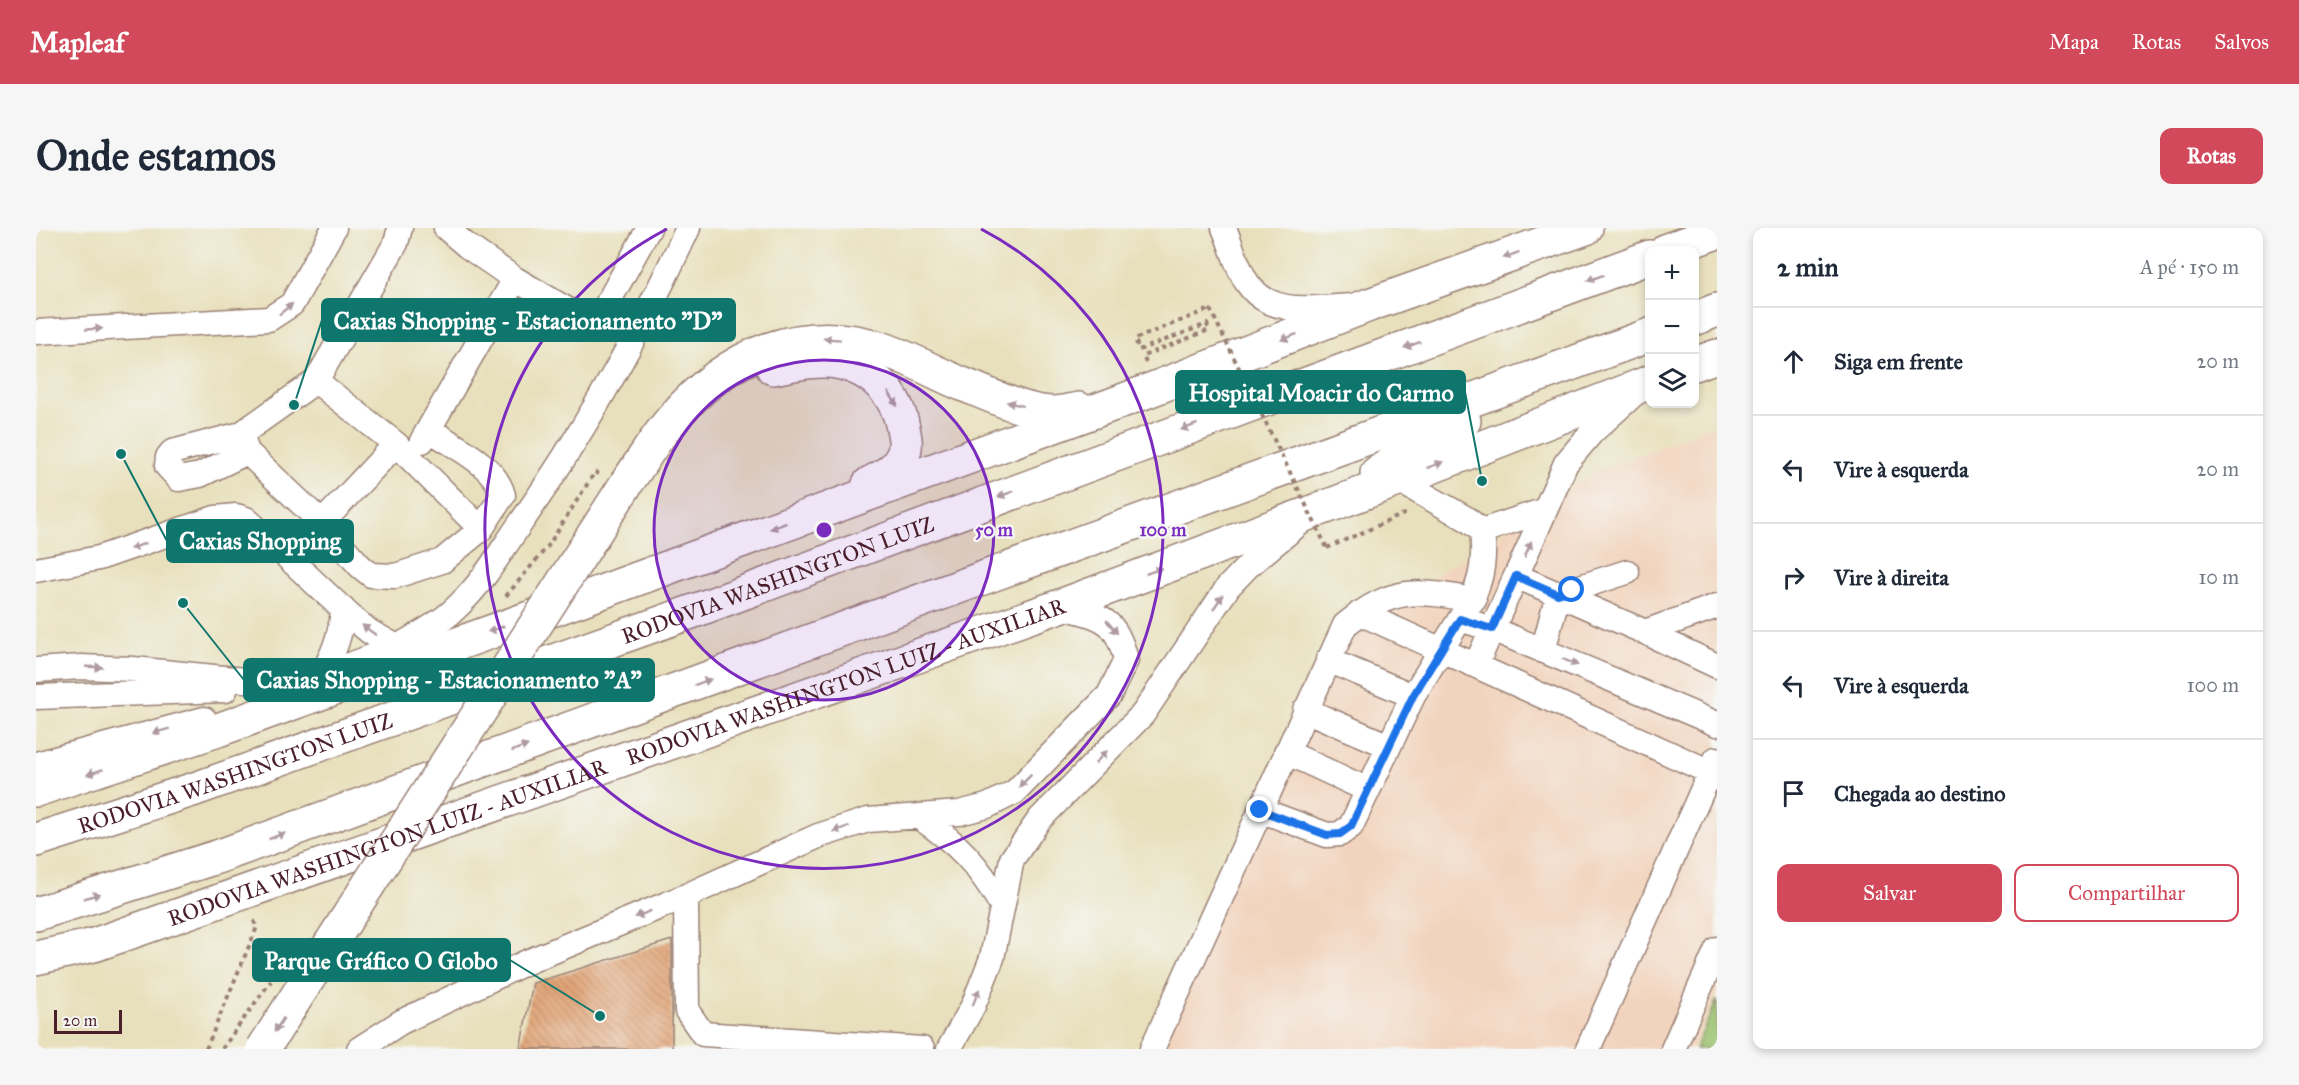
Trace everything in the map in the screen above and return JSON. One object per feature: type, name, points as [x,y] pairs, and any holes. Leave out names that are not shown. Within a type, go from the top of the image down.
[{"type":"highway","points":[[42,784],[218,730],[360,677],[585,598],[833,505],[1155,389],[1369,305],[1586,228]]},
{"type":"highway","points":[[1678,246],[1717,232]]},
{"type":"highway","name":"RODOVIA WASHINGTON LUIZ","points":[[36,840],[195,789],[683,615],[1645,259]]},
{"type":"highway","points":[[1699,317],[1717,310]]},
{"type":"highway","points":[[36,914],[220,856],[1645,337]]},
{"type":"highway","points":[[263,1049],[625,480],[672,418],[702,388],[754,354],[786,343],[806,339],[843,340],[883,349],[1002,400],[1052,413],[1114,404]]},
{"type":"highway","points":[[1323,506],[1435,435],[1610,350]]},
{"type":"highway","points":[[1699,363],[1717,356]]},
{"type":"highway","points":[[288,1049],[625,480],[735,385],[771,368],[810,361],[840,362],[864,371],[885,386],[900,410],[906,441],[903,456],[891,471],[833,505]]},
{"type":"highway","name":"RODOVIA WASHINGTON LUIZ - AUXILIAR","points":[[36,958],[94,945],[1060,606],[1323,506],[1398,480],[1645,383]]},
{"type":"highway","points":[[36,981],[94,945]]},
{"type":"street","points":[[36,332],[268,320],[292,304],[334,228]]},
{"type":"street","points":[[416,228],[398,236],[316,381],[244,443],[322,523],[360,566],[371,575],[382,577],[394,576],[442,561],[481,530],[499,506],[503,495],[500,482],[491,472],[429,429]]},
{"type":"street","points":[[446,228],[467,246],[515,279],[595,326],[649,228]]},
{"type":"street","points":[[36,697],[276,683],[321,676],[397,647],[437,624],[460,605],[478,585],[565,460],[659,291],[688,228]]},
{"type":"street","points":[[1224,228],[1247,284],[1264,301],[1279,307],[1369,305]]},
{"type":"street","points":[[322,523],[429,429],[515,279]]},
{"type":"street","points":[[316,381],[404,451],[481,530]]},
{"type":"street","points":[[1476,665],[1572,455],[1592,432],[1645,384]]},
{"type":"street","points":[[1260,810],[1327,835],[1340,834],[1351,826],[1413,696],[1440,649],[1467,609],[1485,555],[1482,531],[1467,519],[1398,480]]},
{"type":"street","points":[[949,1049],[973,1006],[992,958],[1001,904],[1012,859],[1039,820],[1143,714],[1228,587],[1249,565],[1323,506]]},
{"type":"street","points":[[1482,531],[1545,510]]},
{"type":"street","points":[[36,570],[99,558],[215,518],[236,516],[253,525],[370,632],[397,647]]},
{"type":"street","points":[[1558,594],[1627,572]]},
{"type":"street","points":[[1516,576],[1717,666]]},
{"type":"street","points":[[1152,1049],[1328,660],[1345,625],[1360,613],[1399,594],[1414,591],[1467,609],[1492,629],[1717,724]]},
{"type":"street","points":[[1543,651],[1558,594]]},
{"type":"street","points":[[358,1049],[401,1022],[527,962],[686,896],[818,836],[868,820],[919,818],[959,813],[987,806],[1015,792],[1109,695],[1126,660],[1121,637],[1106,619],[1060,606]]},
{"type":"street","points":[[1645,633],[1717,606]]},
{"type":"street","points":[[321,676],[335,653],[341,633],[343,609]]},
{"type":"street","points":[[1360,613],[1715,769],[1588,1049]]},
{"type":"street","points":[[1328,660],[1413,696]]},
{"type":"street","points":[[36,670],[81,667],[133,669],[247,685]]},
{"type":"street","points":[[1109,695],[1143,714]]},
{"type":"street","points":[[1305,710],[1389,746]]},
{"type":"street","points":[[1286,752],[1368,790]]},
{"type":"street","points":[[919,818],[950,837],[981,870],[1001,904]]},
{"type":"street","points":[[686,896],[687,1011],[703,1034],[922,1049]]},
{"type":"street","points":[[1673,1049],[1717,949]]},
{"type":"path","points":[[1155,389],[1143,356],[1209,330],[1207,324],[1139,350],[1135,339],[1210,309],[1327,548]]},
{"type":"path","points":[[504,599],[548,546],[595,472],[625,480]]},
{"type":"path","points":[[206,1049],[257,927],[239,893]]},
{"type":"shaded area","points":[[1715,425],[1717,993],[1692,1049],[1152,1049],[1337,617],[1423,584],[1592,474]]},
{"type":"green space","points":[[1717,1000],[1717,1049],[1695,1049]]},
{"type":"building","points":[[672,940],[672,1049],[520,1049],[533,983]]},
{"type":"place","name":"Caxias Shopping - Estacionamento \"D\"","points":[[294,405]]},
{"type":"place","name":"Caxias Shopping","points":[[121,454]]},
{"type":"place","name":"Hospital Moacir do Carmo","points":[[1482,481]]},
{"type":"place","name":"Caxias Shopping - Estacionamento \"A\"","points":[[183,603]]},
{"type":"place","name":"Parque Gráfico O Globo","points":[[600,1016]]},
{"type":"route","points":[[1260,810],[1327,835],[1340,834],[1351,826],[1413,696],[1460,619],[1492,629],[1516,576],[1558,594],[1572,590]]}]
